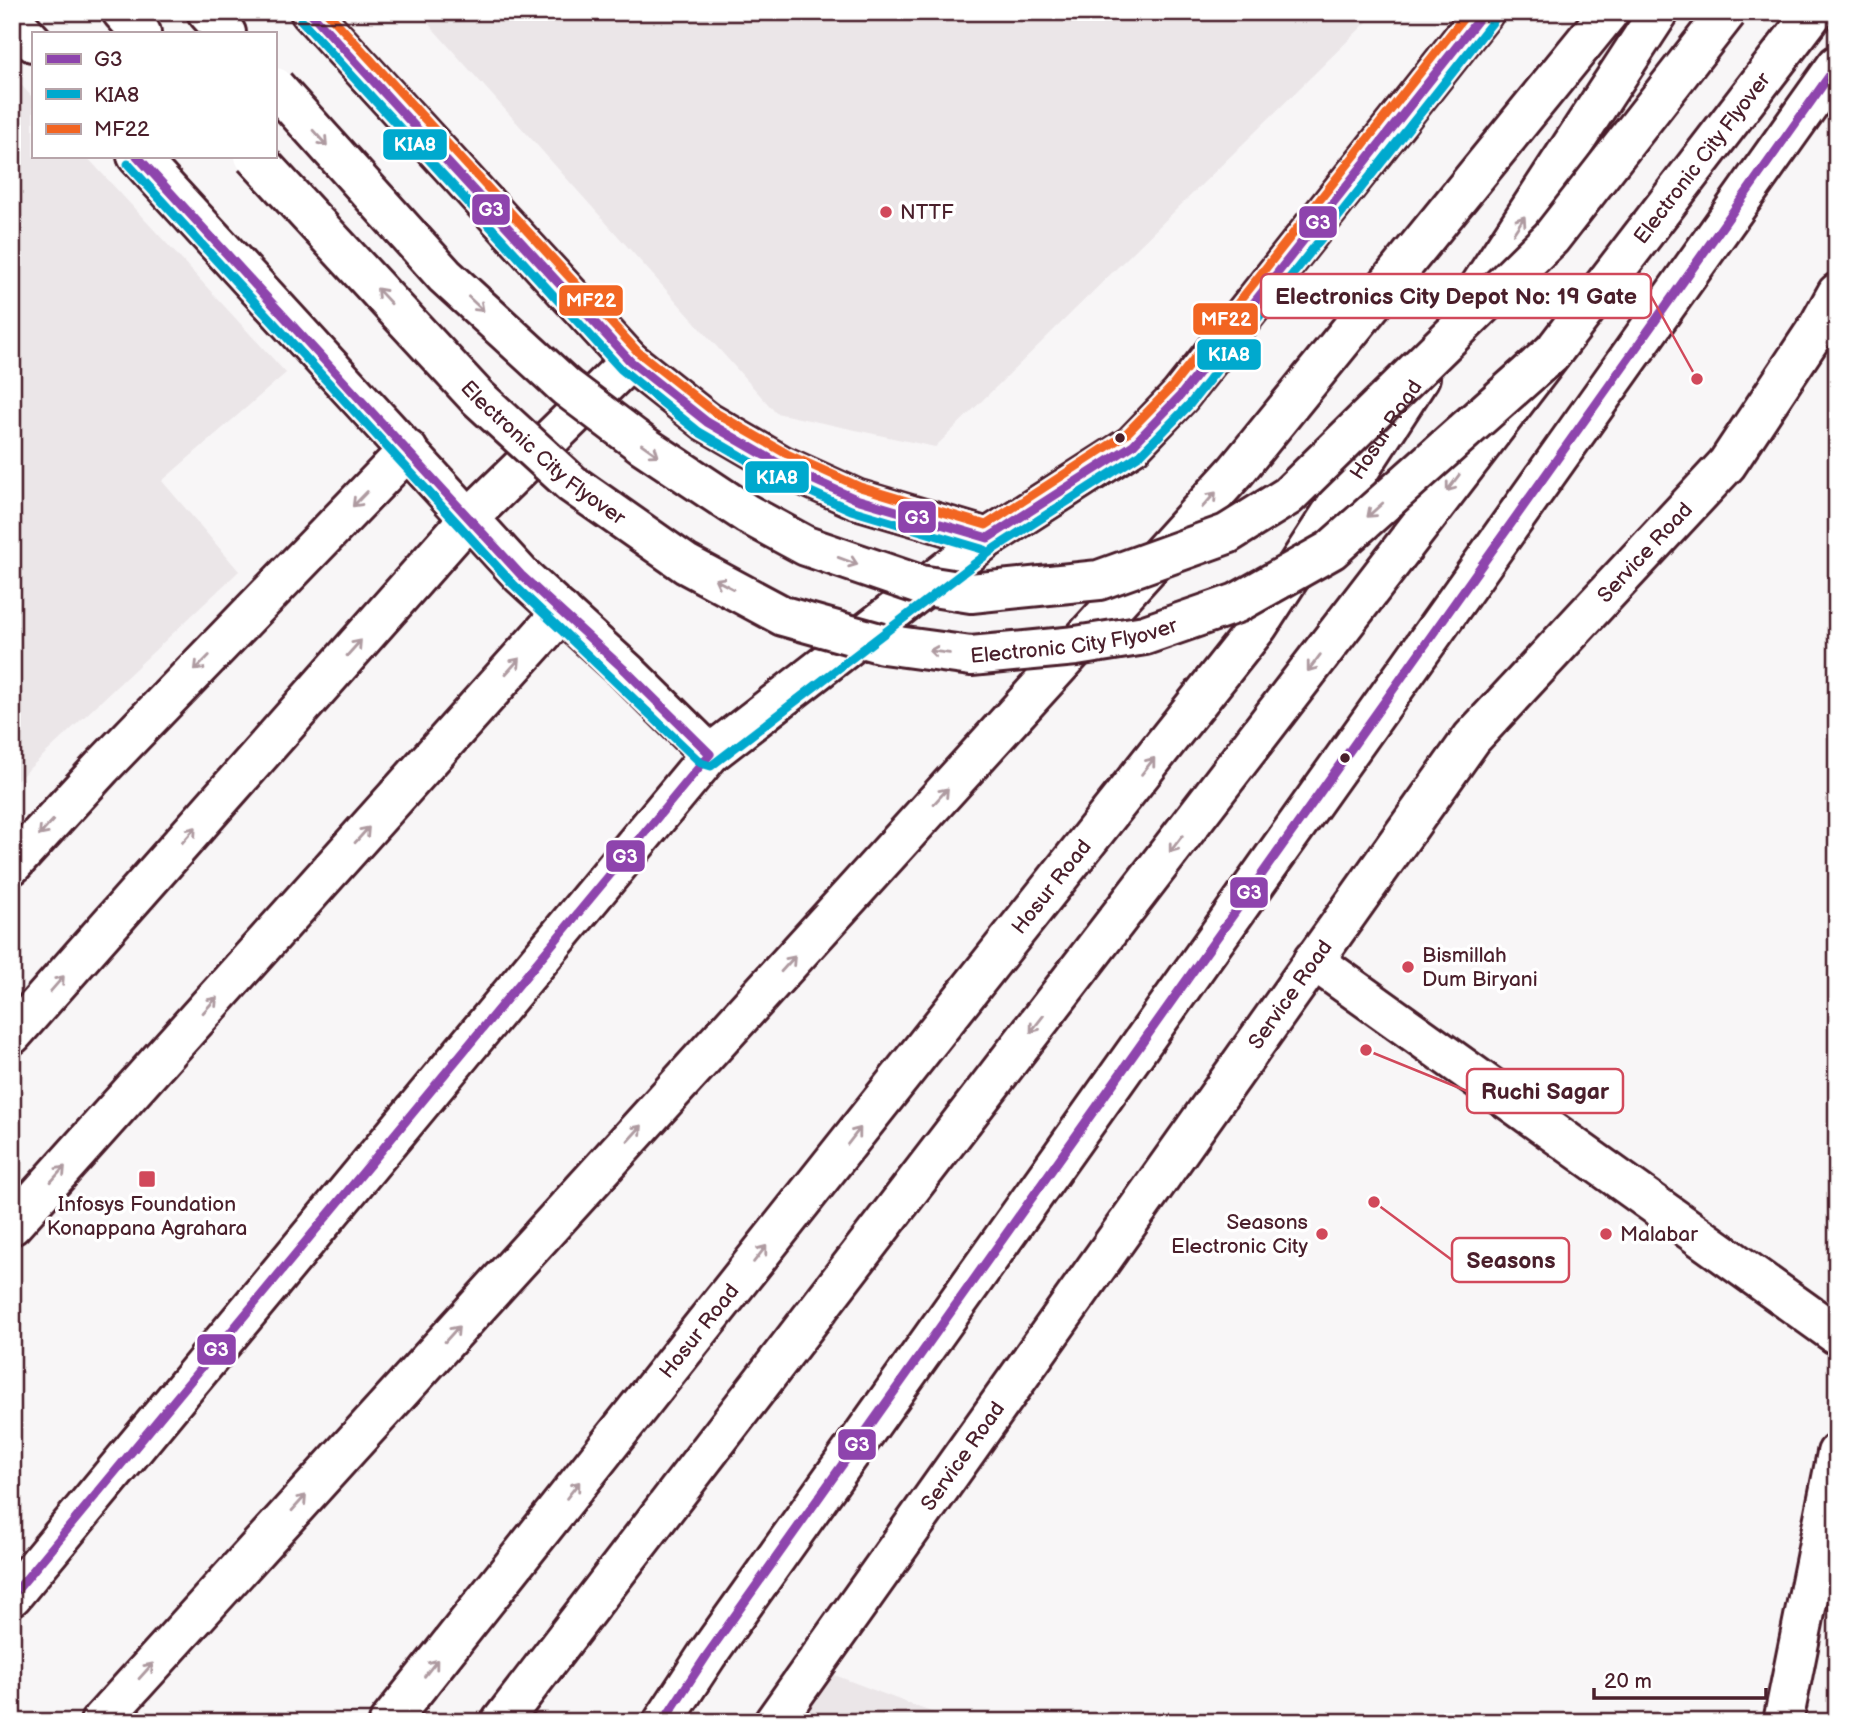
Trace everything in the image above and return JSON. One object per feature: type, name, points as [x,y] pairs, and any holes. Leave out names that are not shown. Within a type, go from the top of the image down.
[{"type":"main road","points":[[122,12],[140,32]]},
{"type":"main road","points":[[207,12],[225,32]]},
{"type":"main road","points":[[310,12],[630,361],[707,422],[781,466],[856,499],[988,538]]},
{"type":"main road","points":[[12,1596],[709,754],[988,538],[1133,446],[1181,396],[1484,12]]},
{"type":"main road","points":[[100,1722],[1236,471],[1609,12]]},
{"type":"main road","name":"Hosur Road","points":[[389,1722],[1258,626],[1659,12]]},
{"type":"main road","points":[[276,88],[444,275],[566,387],[643,446],[747,514],[806,545],[920,584],[971,593],[1099,580],[1227,534],[1288,496],[1551,238],[1727,12]]},
{"type":"main road","name":"Electronic City Flyover","points":[[256,158],[477,397],[572,484],[686,564],[783,617],[883,644],[971,656],[1076,646],[1145,635],[1237,603],[1331,550],[1554,351],[1814,12]]},
{"type":"main road","points":[[12,19],[32,41]]},
{"type":"main road","points":[[663,1722],[707,1655],[1837,65]]},
{"type":"main road","points":[[139,158],[521,575],[709,754]]},
{"type":"main road","name":"Service Road","points":[[774,1722],[1472,738],[1727,464],[1818,327],[1837,293]]},
{"type":"main road","points":[[501,1722],[1554,351]]},
{"type":"main road","points":[[12,1035],[469,518],[630,361]]},
{"type":"main road","points":[[12,865],[102,767],[408,450]]},
{"type":"main road","points":[[12,1225],[562,612]]},
{"type":"main road","points":[[1313,960],[1837,1335]]},
{"type":"main road","points":[[1783,1722],[1837,1453]]},
{"type":"main road","points":[[532,1722],[647,1533]]},
{"type":"shaded area","name":"NTTF","points":[[418,12],[1377,12],[935,447],[776,413]]},
{"type":"shaded area","points":[[12,75],[32,97],[32,158],[88,158],[286,373],[162,481],[239,571],[12,785]]},
{"type":"shaded area","points":[[811,1666],[957,1722],[774,1722]]},
{"type":"transit line","name":"G3","points":[[310,12],[630,361],[707,422],[781,465],[856,499],[988,538],[1133,445],[1180,396],[1484,12]]},
{"type":"transit line","name":"MF22","points":[[327,12],[638,352],[714,412],[787,454],[860,487],[986,525],[1125,435],[1171,388],[1468,12]]},
{"type":"transit line","name":"KIA8","points":[[301,20],[621,369],[699,432],[775,476],[851,510],[985,550]]},
{"type":"transit line","name":"KIA8","points":[[128,164],[512,583],[701,763],[711,766],[995,548],[1141,454],[1190,404],[1494,20]]},
{"type":"transit line","name":"G3","points":[[663,1722],[707,1655],[1837,65]]},
{"type":"transit line","name":"G3","points":[[12,1596],[710,754],[627,672],[521,575],[139,158]]},
{"type":"place","name":"NTTF","points":[[886,212]]},
{"type":"place","name":"Electronics City Depot No: 19 Gate","points":[[1697,379]]},
{"type":"place","name":"Bismillah Dum Biryani","points":[[1408,967]]},
{"type":"place","name":"Ruchi Sagar","points":[[1366,1050]]},
{"type":"place","name":"Infosys Foundation Konappana Agrahara","points":[[147,1179]]},
{"type":"place","name":"Seasons","points":[[1374,1202]]},
{"type":"place","name":"Seasons Electronic City","points":[[1322,1234]]},
{"type":"place","name":"Malabar","points":[[1606,1234]]}]
